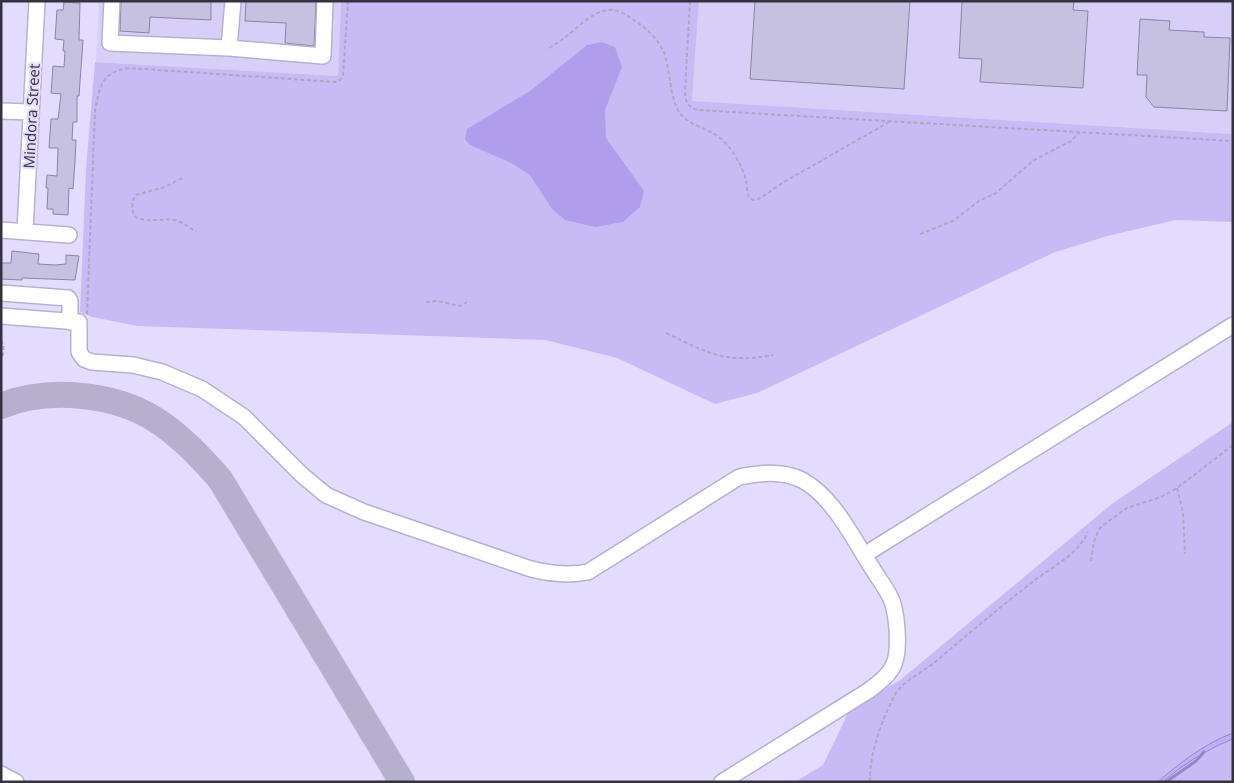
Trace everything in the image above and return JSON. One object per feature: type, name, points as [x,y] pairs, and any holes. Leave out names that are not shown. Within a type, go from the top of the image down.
[{"type":"street","name":"Mindora Street","points":[[24,231],[37,1]]},
{"type":"street","points":[[112,1],[110,43],[229,48],[323,56],[325,1]]},
{"type":"street","points":[[229,48],[233,1]]},
{"type":"street","points":[[1,111],[31,112]]},
{"type":"street","points":[[1,230],[69,235]]},
{"type":"street","points":[[1,293],[68,298],[75,322],[79,352],[84,359],[92,362],[133,365],[162,372],[202,389],[244,417],[302,475],[326,495],[364,512],[530,569],[550,574],[572,575],[588,572],[739,477],[762,472],[784,474],[802,480],[821,494],[839,516],[893,602],[898,631],[895,663],[888,675],[868,691],[722,782]]},
{"type":"street","points":[[1,316],[75,322]]},
{"type":"street","points":[[864,555],[1232,322]]},
{"type":"street","points":[[1,774],[16,782]]},
{"type":"path","points":[[75,322],[85,318],[88,313],[95,111],[99,89],[106,76],[115,70],[129,68],[335,82],[343,76],[348,1]]},
{"type":"path","points":[[690,1],[685,91],[686,102],[690,107],[697,110],[1233,140]]},
{"type":"path","points":[[549,48],[588,19],[603,11],[613,10],[621,12],[639,24],[653,35],[664,52],[675,104],[680,113],[696,126],[720,138],[729,147],[743,170],[748,198],[753,200],[759,199],[784,182],[891,121]]},
{"type":"path","points":[[920,234],[953,221],[979,201],[996,193],[1034,160],[1071,141],[1080,132]]},
{"type":"path","points":[[182,178],[165,187],[136,195],[132,201],[134,216],[140,220],[176,220],[184,223],[196,232]]},
{"type":"path","points":[[426,302],[437,301],[460,306],[467,302]]},
{"type":"path","points":[[666,333],[716,356],[734,359],[772,355]]},
{"type":"path","points":[[1,340],[4,345],[1,358]]},
{"type":"path","points":[[1090,561],[1099,529],[1106,523],[1127,508],[1161,497],[1177,488],[1233,445]]},
{"type":"path","points":[[1177,488],[1183,512],[1185,554]]},
{"type":"path","points":[[870,782],[873,749],[897,691],[903,684],[929,666],[1001,607],[1073,554],[1082,544],[1088,532]]},
{"type":"shaded area","points":[[99,1],[341,1],[338,76],[96,62]]},
{"type":"shaded area","points":[[341,1],[699,1],[692,101],[1233,134],[1233,222],[1176,220],[1107,236],[1053,253],[757,393],[715,404],[617,358],[545,340],[137,326],[92,317],[80,312],[86,168],[95,62],[338,76]]},
{"type":"shaded area","points":[[699,1],[1233,1],[1233,134],[692,101]]},
{"type":"shaded area","points":[[602,42],[615,47],[622,67],[605,110],[606,138],[644,191],[640,207],[623,222],[595,227],[565,220],[552,209],[530,175],[511,163],[470,145],[465,139],[467,129],[530,91],[587,45]]},
{"type":"shaded area","points":[[1233,422],[1233,782],[795,782],[823,765],[851,707],[899,681],[1113,503]]},
{"type":"shaded area","points":[[1233,733],[1233,739],[1196,758],[1163,782],[1158,782],[1193,754]]},
{"type":"building","points":[[121,1],[211,1],[211,20],[150,17],[149,33],[120,31]]},
{"type":"building","points":[[246,1],[316,1],[314,46],[285,43],[286,23],[245,21]]},
{"type":"building","points":[[755,1],[910,1],[904,89],[750,79]]},
{"type":"building","points":[[962,1],[1074,1],[1073,10],[1088,11],[1083,88],[980,82],[982,59],[959,58]]},
{"type":"building","points":[[64,2],[80,3],[79,40],[83,40],[79,96],[77,96],[77,122],[73,122],[72,140],[76,140],[75,162],[73,189],[69,188],[68,215],[53,214],[53,209],[47,209],[48,188],[46,188],[47,175],[57,176],[58,148],[49,148],[51,119],[58,119],[61,94],[51,93],[53,66],[64,67],[64,40],[55,39],[57,10],[63,10]]},
{"type":"building","points":[[1140,19],[1170,21],[1169,30],[1204,32],[1204,37],[1230,38],[1227,111],[1154,107],[1146,97],[1147,75],[1137,75]]},
{"type":"building","points":[[12,251],[39,254],[38,264],[66,264],[66,255],[79,256],[75,280],[1,279],[1,263],[11,263]]},
{"type":"waterway","points":[[1166,782],[1196,761],[1204,752]]},
{"type":"taxiway","points":[[1,406],[39,396],[80,396],[101,399],[121,404],[156,420],[190,447],[220,479],[402,782]]}]
